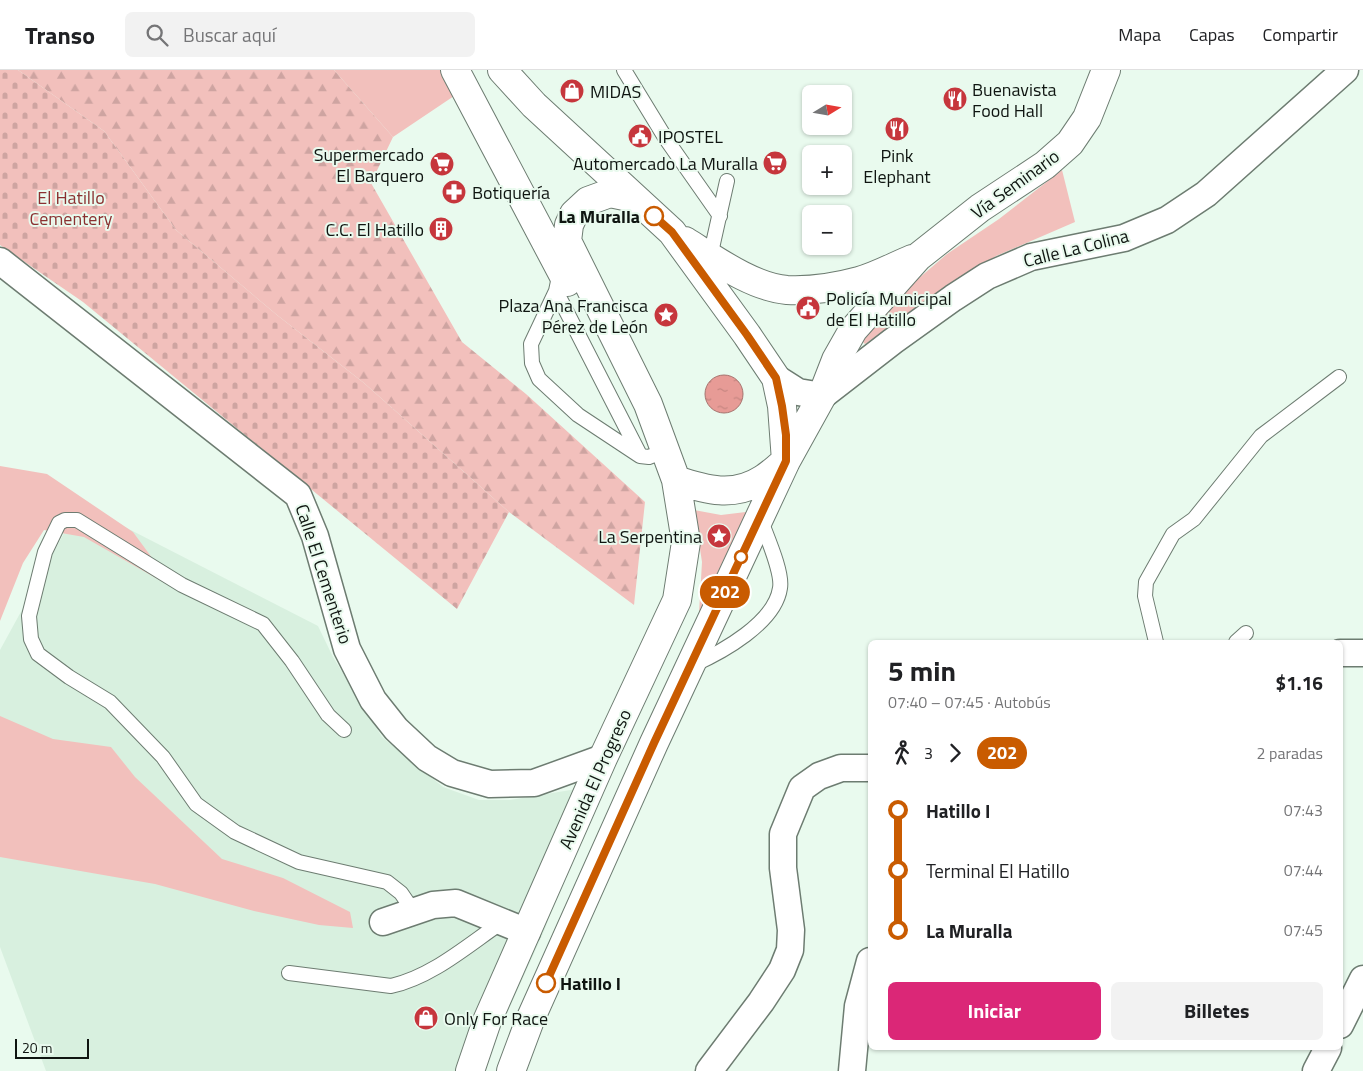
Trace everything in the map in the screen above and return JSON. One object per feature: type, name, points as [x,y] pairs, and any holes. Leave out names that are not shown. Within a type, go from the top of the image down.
[{"type":"main road","points":[[455,70],[558,280],[650,455],[676,480],[711,490],[730,491],[763,480],[786,461]]},
{"type":"main road","points":[[502,70],[534,105],[672,232],[710,257],[747,277],[786,290],[840,285],[861,280],[918,256]]},
{"type":"main road","name":"Vía Seminario","points":[[918,256],[980,208],[1045,165],[1070,143],[1087,118],[1106,70]]},
{"type":"main road","points":[[634,198],[610,193],[588,201],[574,214],[569,225],[567,241],[648,404],[676,480]]},
{"type":"main road","points":[[672,232],[776,378],[786,435],[786,461]]},
{"type":"main road","points":[[512,1071],[530,1020],[654,743],[786,461],[822,396],[836,360],[853,330],[918,256]]},
{"type":"main road","name":"Avenida El Progreso","points":[[470,1071],[487,1021],[604,758],[677,600],[686,542],[676,480]]},
{"type":"street","name":"Calle La Colina","points":[[822,396],[901,335],[987,276],[1031,257],[1124,238],[1167,220],[1206,194],[1345,70]]},
{"type":"street","name":"Calle El Cementerio","points":[[0,262],[298,495],[315,536],[347,649],[373,700],[396,729],[426,758],[452,773],[490,784],[534,782],[604,758]]},
{"type":"street","points":[[776,378],[798,392],[822,396]]},
{"type":"street","points":[[1343,653],[1363,654]]},
{"type":"street","points":[[710,1071],[761,1002],[782,970],[790,950],[791,930],[783,868],[783,834],[802,788],[819,776],[841,768],[868,768]]},
{"type":"street","points":[[383,922],[433,905],[456,903],[527,932]]},
{"type":"street","points":[[852,1071],[858,1006],[868,968]]},
{"type":"street","points":[[1343,1019],[1363,978]]},
{"type":"street","points":[[1316,1071],[1327,1050]]},
{"type":"lane","points":[[624,70],[666,139],[720,216]]},
{"type":"lane","points":[[710,257],[727,181]]},
{"type":"lane","points":[[558,280],[531,344],[532,363],[538,379],[578,415],[650,455]]},
{"type":"lane","points":[[861,280],[872,309]]},
{"type":"lane","points":[[1156,640],[1145,596],[1146,582],[1173,534],[1194,519],[1262,436],[1338,377]]},
{"type":"lane","points":[[690,666],[715,655],[757,626],[769,615],[777,600],[780,587],[779,574],[760,517]]},
{"type":"lane","points":[[344,730],[328,715],[292,661],[262,624],[182,584],[77,520],[65,520],[59,523],[45,552],[29,616],[31,639],[38,654],[69,677],[110,702],[163,757],[196,804],[235,832],[299,862],[387,882],[401,893],[414,912]]},
{"type":"lane","points":[[289,973],[391,986],[406,982],[437,966],[502,922]]},
{"type":"shaded area","points":[[80,504],[318,626],[333,657],[382,737],[443,787],[479,800],[510,800],[595,786],[545,929],[481,1071],[46,1071],[0,947],[0,650]]},
{"type":"green space","name":"El Hatillo Cementery","points":[[0,70],[18,70],[104,131],[176,230],[277,315],[364,383],[509,512],[457,609],[83,302],[0,245]]},
{"type":"green space","points":[[18,70],[334,70],[393,137],[371,183],[462,342],[526,394],[645,502],[634,605],[509,512],[364,383],[277,315],[176,230],[104,131]]},
{"type":"green space","points":[[334,70],[445,70],[457,94],[393,137]]},
{"type":"green space","points":[[1062,170],[1075,222],[996,256],[865,344],[860,339],[897,297],[947,254],[999,219]]},
{"type":"green space","points":[[0,466],[47,474],[133,532],[175,589],[84,537],[44,530],[23,563],[0,621]]},
{"type":"green space","points":[[694,510],[721,515],[754,511],[699,613],[702,562]]},
{"type":"green space","points":[[0,716],[53,739],[111,747],[135,777],[222,859],[283,878],[350,912],[353,928],[319,925],[254,911],[155,884],[0,857]]},
{"type":"water","points":[[724,375],[738,380],[743,394],[738,408],[724,413],[710,408],[705,394],[710,380]]},
{"type":"bus line","name":"202","points":[[546,983],[654,743],[786,461],[786,435],[776,378],[672,232],[654,216]]},
{"type":"place","name":"MIDAS","points":[[572,91]]},
{"type":"place","name":"Buenavista Food Hall","points":[[955,99]]},
{"type":"place","name":"Pink Elephant","points":[[897,129]]},
{"type":"place","name":"IPOSTEL","points":[[640,136]]},
{"type":"place","name":"Automercado La Muralla","points":[[775,163]]},
{"type":"place","name":"Supermercado El Barquero","points":[[442,164]]},
{"type":"place","name":"Botiquería","points":[[454,192]]},
{"type":"place","name":"La Muralla","points":[[654,216]]},
{"type":"place","name":"C.C. El Hatillo","points":[[441,229]]},
{"type":"place","name":"Policía Municipal de El Hatillo","points":[[808,308]]},
{"type":"place","name":"Plaza Ana Francisca Pérez de León","points":[[666,315]]},
{"type":"place","name":"La Serpentina","points":[[719,536]]},
{"type":"place","name":"Hatillo I","points":[[546,983]]},
{"type":"place","name":"Only For Race","points":[[426,1018]]}]
